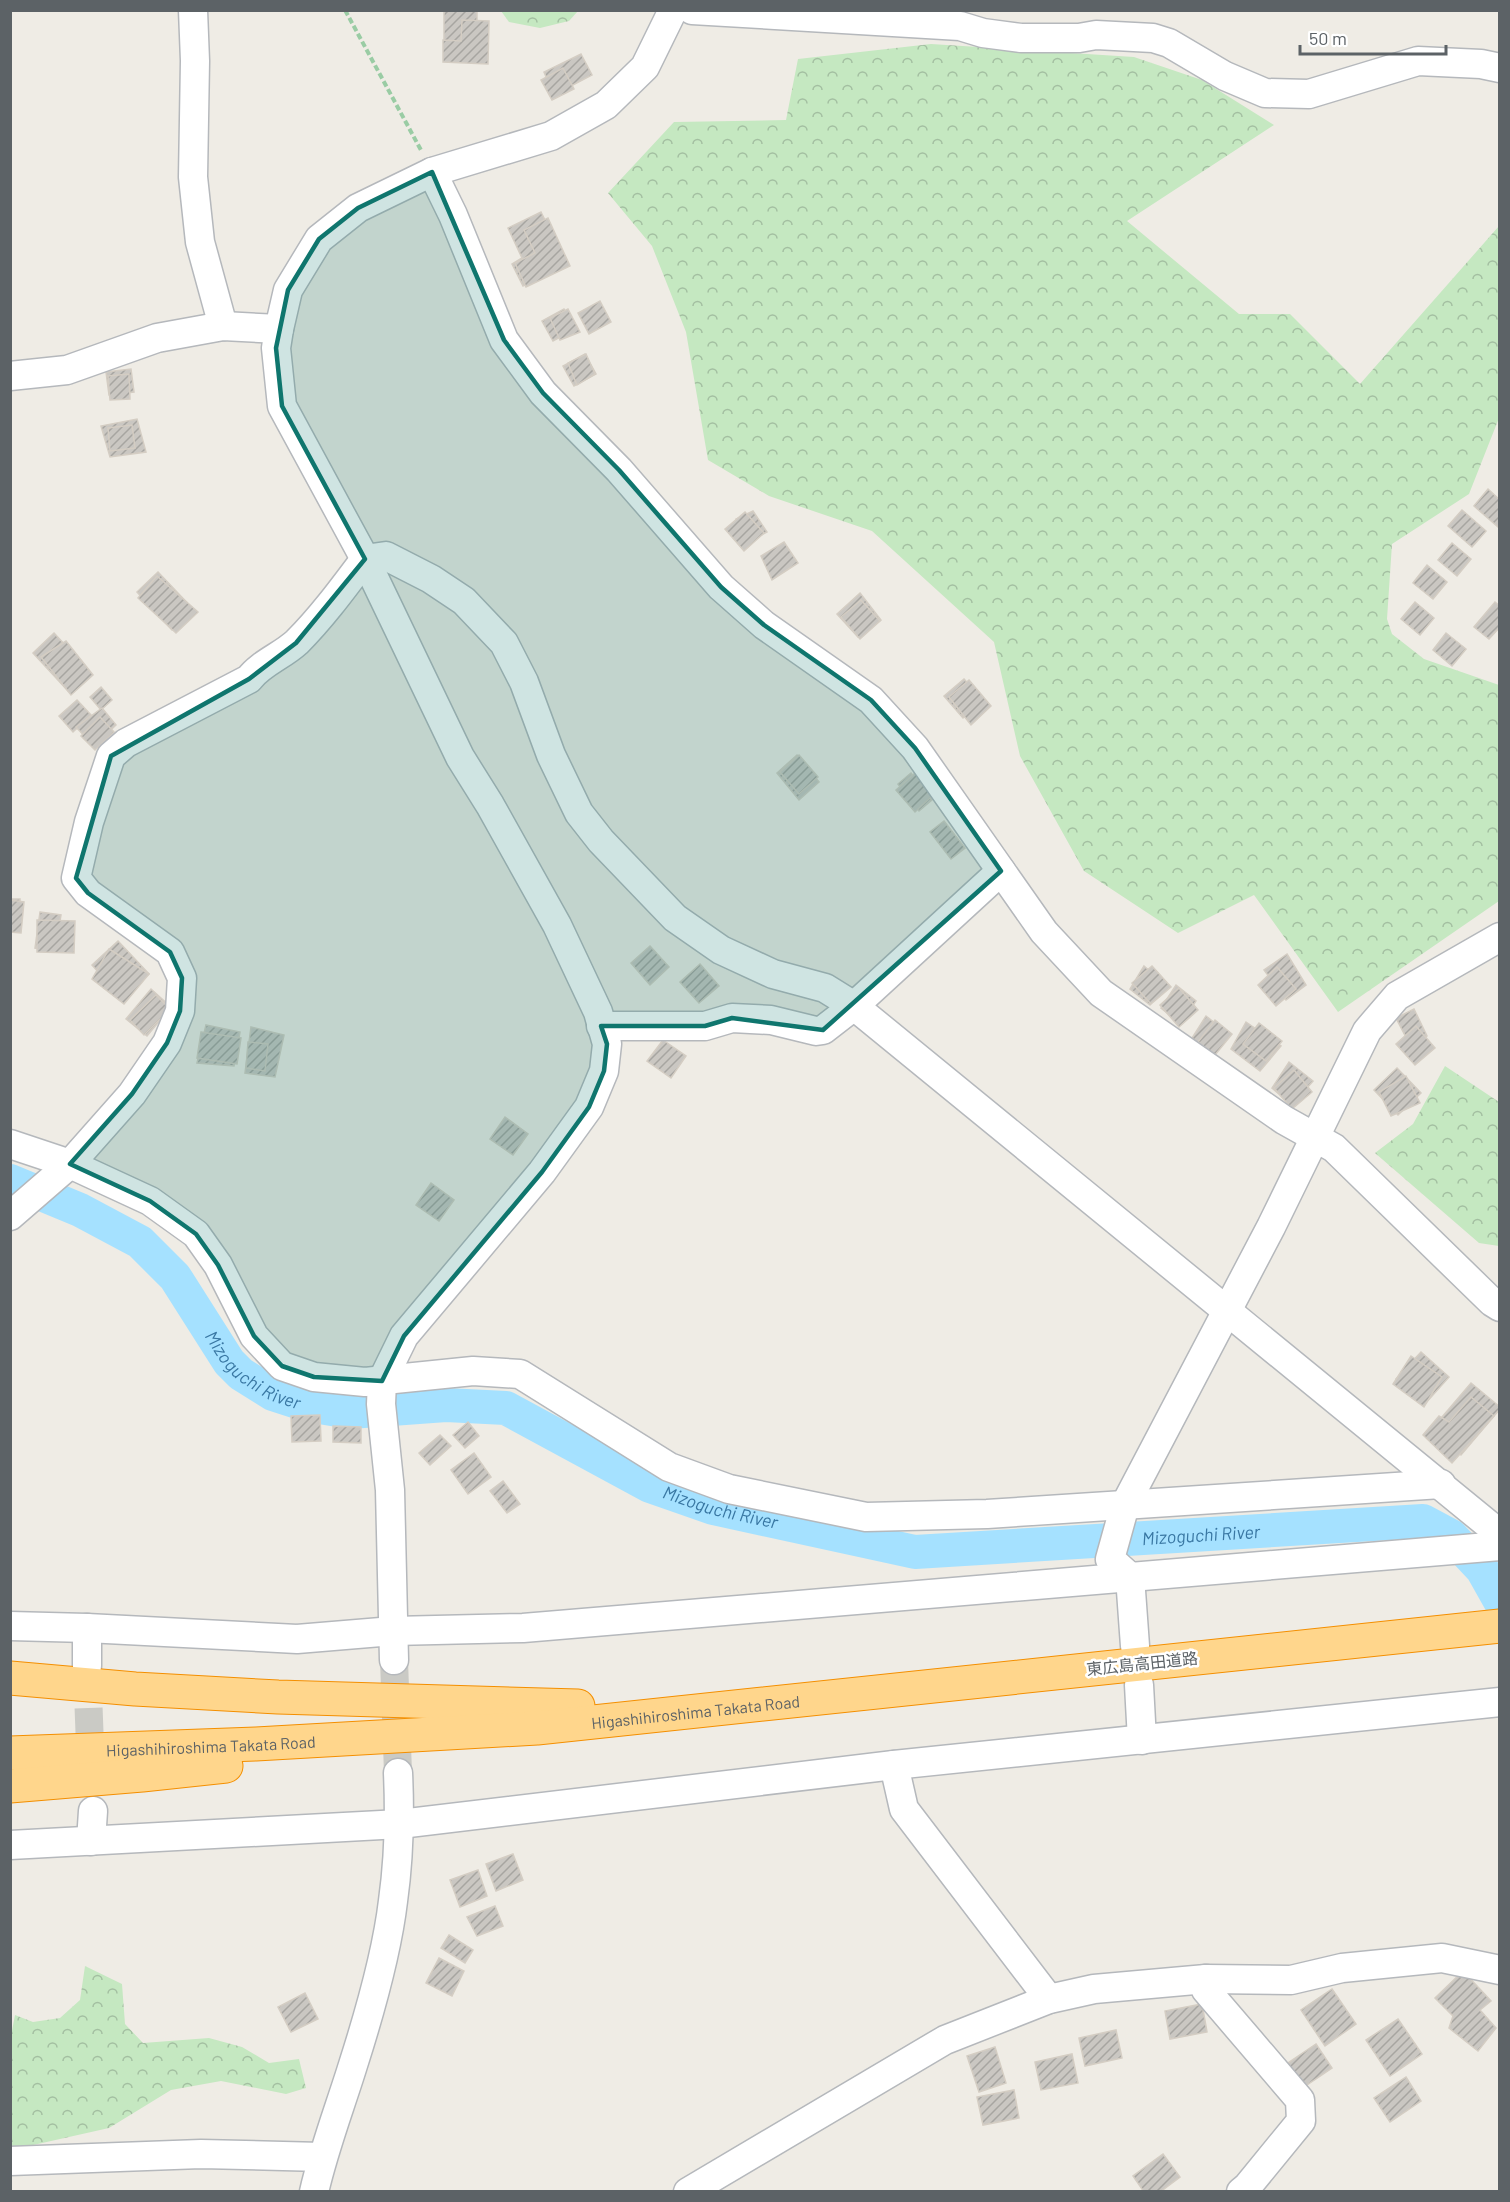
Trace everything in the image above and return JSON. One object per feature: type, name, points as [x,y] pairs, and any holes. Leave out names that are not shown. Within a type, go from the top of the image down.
[{"type":"highway","name":"東広島高田道路","points":[[785,1701],[1500,1626]]},
{"type":"highway","points":[[10,1678],[135,1689],[278,1697],[620,1707]]},
{"type":"highway","name":"Higashihiroshima Takata Road","points":[[10,1734],[319,1726],[620,1707],[785,1701]]},
{"type":"highway","name":"Higashihiroshima Takata Road","points":[[10,1753],[256,1744],[537,1728],[785,1701]]},
{"type":"highway","points":[[10,1786],[177,1771],[537,1728]]},
{"type":"street","points":[[193,10],[195,61],[193,177],[200,242],[223,327]]},
{"type":"street","points":[[394,1660],[390,1490],[381,1404],[382,1381],[404,1336],[542,1172],[589,1107],[604,1071],[607,1044],[598,1012],[557,925],[490,805],[460,758],[365,559],[282,406],[276,348],[279,329],[288,290],[319,239],[358,208],[432,171],[551,136],[606,105],[645,67],[673,10]]},
{"type":"street","points":[[692,10],[960,26],[983,33],[1021,38],[1079,38],[1096,35],[1153,38],[1169,43],[1225,76],[1265,93],[1309,94],[1418,61],[1481,64],[1500,68]]},
{"type":"street","points":[[432,171],[453,214],[504,340],[543,393],[619,470],[721,587],[764,626],[871,700],[915,748],[1044,932],[1101,993],[1284,1120],[1334,1148],[1492,1302],[1500,1307]]},
{"type":"street","points":[[10,376],[68,370],[157,338],[223,327],[279,329]]},
{"type":"street","points":[[10,1216],[70,1164],[132,1094],[167,1043],[180,1011],[182,978],[170,952],[88,893],[76,878],[90,822],[111,756],[126,743],[249,679],[254,672],[296,643],[365,559],[386,556],[431,579],[464,601],[504,643],[524,682],[551,755],[579,813],[601,841],[675,918],[722,950],[773,974],[825,988],[854,1006],[1500,1534]]},
{"type":"street","points":[[601,1026],[705,1026],[732,1018],[771,1020],[816,1031],[823,1030],[854,1006],[1001,871]]},
{"type":"street","points":[[1135,1646],[1130,1577],[1110,1559],[1125,1505],[1227,1311],[1367,1031],[1397,996],[1500,937]]},
{"type":"street","points":[[10,1144],[70,1164],[150,1201],[196,1234],[218,1264],[254,1336],[282,1366],[314,1377],[365,1382],[473,1371],[520,1374],[669,1467],[729,1489],[866,1517],[987,1514],[1441,1484]]},
{"type":"street","points":[[10,1626],[297,1639],[393,1631],[523,1629],[1500,1546]]},
{"type":"street","points":[[87,1628],[87,1666]]},
{"type":"street","points":[[1138,1685],[1142,1740]]},
{"type":"street","points":[[10,1845],[400,1824],[894,1765],[1500,1702]]},
{"type":"street","points":[[894,1765],[904,1809],[1049,1999]]},
{"type":"street","points":[[314,2192],[322,2157],[354,2064],[393,1902],[400,1824],[398,1773]]},
{"type":"street","points":[[91,1841],[93,1810]]},
{"type":"street","points":[[688,2192],[945,2040],[1049,1999],[1094,1989],[1206,1979],[1291,1980],[1342,1968],[1442,1958],[1500,1970]]},
{"type":"street","points":[[1206,1979],[1206,1990],[1300,2100],[1301,2121],[1241,2192]]},
{"type":"street","points":[[10,2161],[201,2154],[322,2157]]},
{"type":"path","points":[[345,10],[432,171]]},
{"type":"highlighted area","points":[[432,172],[504,340],[543,393],[619,470],[721,587],[764,625],[871,700],[915,748],[1001,871],[823,1030],[732,1018],[705,1026],[601,1026],[607,1044],[604,1071],[589,1107],[542,1172],[404,1336],[382,1381],[314,1377],[282,1366],[254,1336],[218,1265],[196,1234],[150,1201],[70,1164],[132,1094],[167,1043],[180,1011],[182,978],[170,952],[88,893],[76,878],[111,756],[249,679],[296,643],[365,559],[282,406],[276,348],[288,290],[319,239],[358,208]]},
{"type":"green space","points":[[501,11],[578,11],[569,21],[540,28],[509,22]]},
{"type":"green space","points":[[931,44],[1134,57],[1202,80],[1274,125],[1127,221],[1239,314],[1290,314],[1360,384],[1499,226],[1499,418],[1469,494],[1392,544],[1387,619],[1392,634],[1424,659],[1499,685],[1499,901],[1338,1012],[1254,895],[1178,933],[1084,871],[1020,756],[994,642],[872,531],[769,496],[708,460],[686,332],[652,246],[608,193],[674,122],[786,120],[798,59]]},
{"type":"green space","points":[[1445,1066],[1499,1102],[1499,1246],[1479,1243],[1375,1153],[1413,1124]]},
{"type":"green space","points":[[85,1966],[122,1984],[125,2024],[143,2043],[209,2038],[242,2047],[269,2063],[299,2059],[306,2088],[286,2094],[221,2081],[171,2090],[109,2128],[11,2150],[10,2041],[15,2015],[33,2022],[60,2018],[80,2000]]},
{"type":"building","points":[[444,10],[477,10],[477,55],[444,55]]},
{"type":"building","points":[[462,20],[489,21],[488,64],[443,62],[443,40],[461,41]]},
{"type":"building","points":[[581,54],[592,75],[554,95],[544,72]]},
{"type":"building","points":[[563,68],[574,89],[552,100],[541,80]]},
{"type":"building","points":[[541,212],[567,264],[523,286],[512,264],[522,258],[508,228]]},
{"type":"building","points":[[548,218],[570,266],[526,287],[515,263],[535,253],[524,230]]},
{"type":"building","points":[[600,301],[611,322],[589,334],[578,313]]},
{"type":"building","points":[[564,309],[575,329],[553,341],[542,321]]},
{"type":"building","points":[[568,309],[580,332],[560,340],[550,318]]},
{"type":"building","points":[[585,354],[596,374],[574,386],[563,366]]},
{"type":"building","points":[[586,354],[595,374],[577,385],[568,363]]},
{"type":"building","points":[[131,369],[134,392],[109,395],[106,372]]},
{"type":"building","points":[[129,374],[130,399],[110,400],[108,376]]},
{"type":"building","points":[[137,419],[146,452],[110,457],[101,426]]},
{"type":"building","points":[[132,425],[135,448],[110,451],[108,428]]},
{"type":"building","points":[[1488,489],[1500,500],[1500,525],[1498,527],[1474,506]]},
{"type":"building","points":[[1462,510],[1486,531],[1472,547],[1448,526]]},
{"type":"building","points":[[753,511],[767,532],[747,543],[736,519]]},
{"type":"building","points":[[745,512],[764,533],[744,551],[725,529]]},
{"type":"building","points":[[784,542],[798,563],[772,580],[761,556]]},
{"type":"building","points":[[1452,543],[1471,559],[1457,576],[1438,560]]},
{"type":"building","points":[[1427,565],[1447,582],[1433,599],[1413,583]]},
{"type":"building","points":[[158,572],[194,610],[172,630],[137,592]]},
{"type":"building","points":[[157,576],[198,612],[176,633],[138,598]]},
{"type":"building","points":[[860,593],[881,620],[858,637],[837,614]]},
{"type":"building","points":[[861,600],[880,621],[860,639],[841,617]]},
{"type":"building","points":[[1415,602],[1434,618],[1420,635],[1401,619]]},
{"type":"building","points":[[1495,602],[1500,606],[1500,627],[1489,639],[1474,627]]},
{"type":"building","points":[[54,633],[89,671],[68,691],[33,653]]},
{"type":"building","points":[[1446,633],[1466,649],[1452,666],[1433,650]]},
{"type":"building","points":[[66,641],[93,675],[71,695],[41,657]]},
{"type":"building","points":[[964,679],[983,700],[963,718],[944,696]]},
{"type":"building","points":[[969,680],[991,706],[971,725],[949,697]]},
{"type":"building","points":[[101,687],[112,700],[101,710],[90,697]]},
{"type":"building","points":[[77,700],[91,715],[73,732],[59,716]]},
{"type":"building","points":[[102,708],[116,725],[94,746],[76,727]]},
{"type":"building","points":[[100,717],[114,732],[95,750],[81,736]]},
{"type":"building","points":[[797,755],[819,782],[799,800],[777,773]]},
{"type":"building","points":[[799,755],[818,777],[799,794],[780,772]]},
{"type":"building","points":[[911,773],[932,800],[919,811],[898,784]]},
{"type":"building","points":[[915,773],[934,794],[915,812],[896,790]]},
{"type":"building","points":[[944,821],[965,848],[951,859],[930,832]]},
{"type":"building","points":[[10,899],[20,899],[19,931],[10,930]]},
{"type":"building","points":[[10,900],[24,902],[21,933],[10,932]]},
{"type":"building","points":[[40,912],[61,915],[55,951],[35,948]]},
{"type":"building","points":[[37,920],[75,921],[74,953],[37,952]]},
{"type":"building","points":[[118,941],[149,974],[122,998],[92,965]]},
{"type":"building","points":[[650,946],[669,967],[650,985],[631,963]]},
{"type":"building","points":[[109,949],[149,974],[124,1004],[92,979]]},
{"type":"building","points":[[1287,954],[1306,985],[1286,1000],[1264,970]]},
{"type":"building","points":[[700,964],[719,986],[699,1003],[680,982]]},
{"type":"building","points":[[1144,966],[1164,983],[1150,1005],[1130,989]]},
{"type":"building","points":[[1152,966],[1171,987],[1151,1004],[1132,983]]},
{"type":"building","points":[[1277,967],[1296,989],[1276,1006],[1258,985]]},
{"type":"building","points":[[1176,985],[1196,1001],[1181,1024],[1161,1008]]},
{"type":"building","points":[[1179,988],[1198,1010],[1179,1027],[1160,1005]]},
{"type":"building","points":[[151,989],[171,1007],[147,1036],[126,1019]]},
{"type":"building","points":[[156,995],[170,1009],[144,1035],[130,1020]]},
{"type":"building","points":[[1414,1009],[1427,1036],[1410,1045],[1396,1018]]},
{"type":"building","points":[[1206,1016],[1226,1032],[1211,1055],[1192,1038]]},
{"type":"building","points":[[1215,1020],[1232,1034],[1215,1055],[1198,1042]]},
{"type":"building","points":[[1246,1022],[1281,1046],[1260,1071],[1231,1049]]},
{"type":"building","points":[[1259,1023],[1282,1041],[1266,1061],[1243,1044]]},
{"type":"building","points":[[206,1025],[240,1032],[234,1066],[197,1063]]},
{"type":"building","points":[[1416,1026],[1435,1048],[1415,1065],[1396,1044]]},
{"type":"building","points":[[251,1027],[284,1035],[275,1077],[245,1073]]},
{"type":"building","points":[[201,1032],[241,1038],[237,1064],[197,1058]]},
{"type":"building","points":[[663,1040],[686,1056],[671,1078],[647,1061]]},
{"type":"building","points":[[248,1042],[268,1044],[265,1071],[246,1068]]},
{"type":"building","points":[[1289,1062],[1313,1081],[1292,1105],[1272,1088]]},
{"type":"building","points":[[1397,1068],[1421,1093],[1398,1115],[1374,1090]]},
{"type":"building","points":[[1294,1070],[1312,1092],[1292,1109],[1274,1088]]},
{"type":"building","points":[[1406,1076],[1420,1103],[1391,1116],[1379,1092]]},
{"type":"building","points":[[505,1117],[528,1134],[513,1155],[490,1139]]},
{"type":"building","points":[[431,1183],[454,1200],[439,1221],[416,1205]]},
{"type":"building","points":[[1421,1352],[1449,1377],[1424,1405],[1396,1379]]},
{"type":"building","points":[[1411,1356],[1442,1377],[1424,1407],[1393,1384]]},
{"type":"building","points":[[1471,1383],[1500,1409],[1461,1455],[1431,1430]]},
{"type":"building","points":[[1471,1397],[1494,1416],[1452,1463],[1423,1435],[1439,1416],[1449,1422]]},
{"type":"building","points":[[320,1415],[321,1441],[292,1442],[291,1416]]},
{"type":"building","points":[[468,1422],[479,1436],[465,1448],[453,1435]]},
{"type":"building","points":[[333,1426],[361,1427],[361,1443],[333,1442]]},
{"type":"building","points":[[440,1435],[451,1446],[430,1465],[419,1453]]},
{"type":"building","points":[[474,1453],[491,1477],[468,1494],[451,1470]]},
{"type":"building","points":[[503,1481],[520,1504],[507,1513],[490,1491]]},
{"type":"building","points":[[513,1854],[523,1880],[496,1891],[486,1864]]},
{"type":"building","points":[[478,1870],[487,1896],[460,1907],[450,1880]]},
{"type":"building","points":[[495,1906],[503,1926],[477,1936],[467,1917]]},
{"type":"building","points":[[449,1935],[473,1950],[465,1963],[441,1948]]},
{"type":"building","points":[[439,1958],[464,1971],[452,1996],[426,1983]]},
{"type":"building","points":[[1463,1971],[1491,2001],[1480,2010],[1496,2028],[1478,2051],[1449,2028],[1453,2016],[1435,1998]]},
{"type":"building","points":[[1332,1989],[1356,2024],[1325,2046],[1301,2010]]},
{"type":"building","points":[[305,1993],[318,2019],[291,2032],[278,2007]]},
{"type":"building","points":[[1202,2004],[1207,2032],[1170,2039],[1165,2011]]},
{"type":"building","points":[[1398,2019],[1422,2054],[1390,2076],[1366,2040]]},
{"type":"building","points":[[1116,2030],[1122,2058],[1085,2066],[1079,2038]]},
{"type":"building","points":[[1316,2044],[1332,2068],[1301,2089],[1285,2065]]},
{"type":"building","points":[[995,2047],[1006,2083],[979,2092],[967,2056]]},
{"type":"building","points":[[1072,2054],[1078,2083],[1041,2090],[1035,2062]]},
{"type":"building","points":[[1406,2077],[1421,2101],[1390,2122],[1374,2098]]},
{"type":"building","points":[[1014,2090],[1019,2118],[983,2125],[977,2097]]},
{"type":"building","points":[[1163,2154],[1180,2177],[1160,2192],[1144,2192],[1133,2176]]},
{"type":"waterway","name":"Mizoguchi River","points":[[10,1181],[80,1210],[140,1242],[175,1277],[229,1362],[241,1374],[273,1394],[307,1405],[350,1412],[446,1405],[506,1408],[650,1486],[713,1508],[915,1552],[1423,1521],[1451,1536],[1482,1569],[1500,1601]]},
{"type":"tunnel","points":[[394,1660],[398,1773]]},
{"type":"tunnel","points":[[87,1666],[91,1772]]}]
